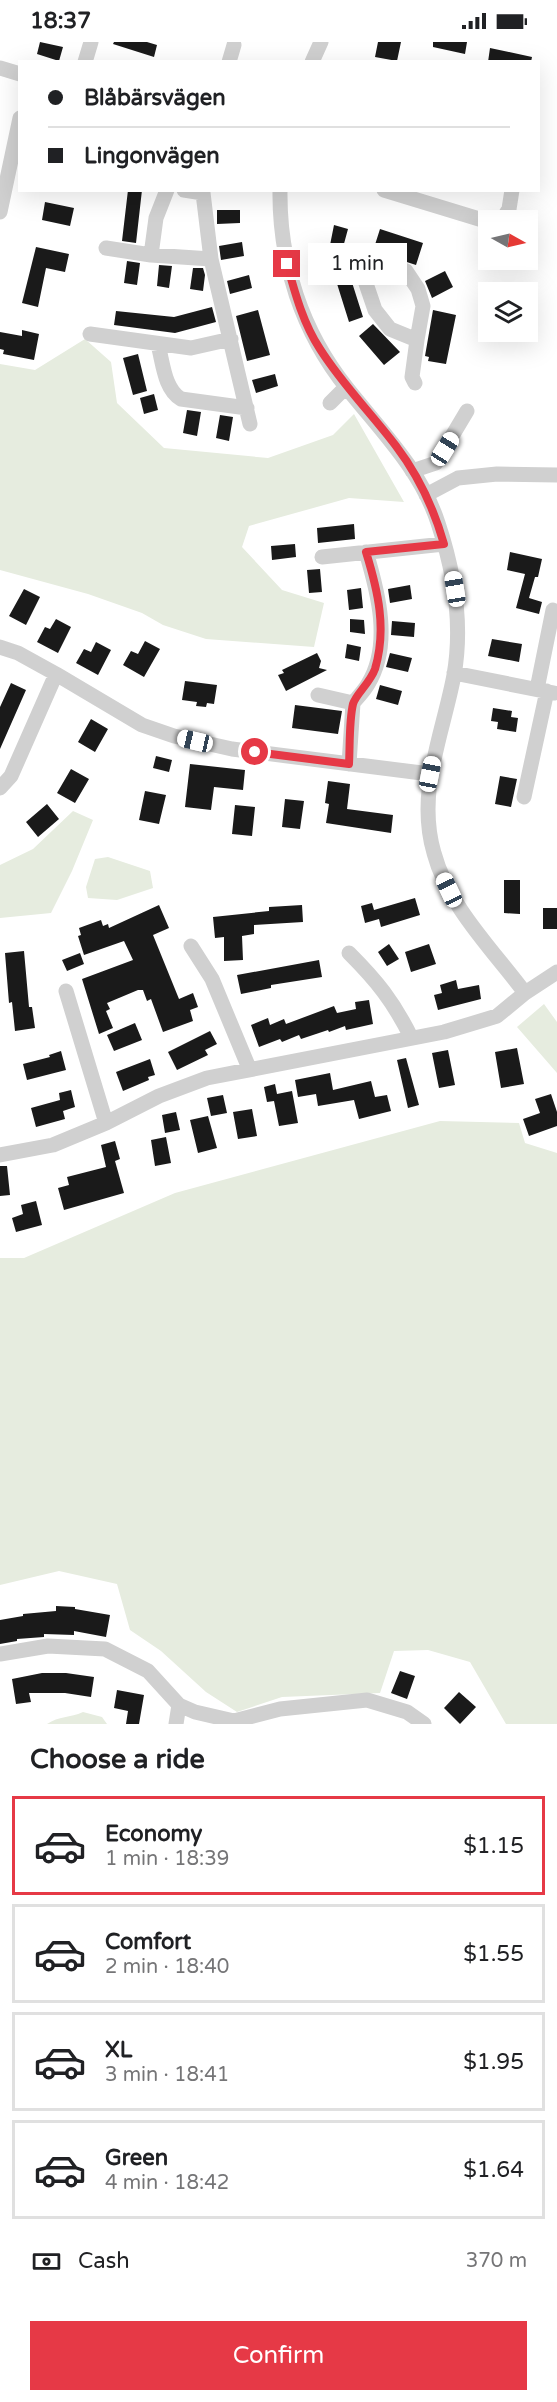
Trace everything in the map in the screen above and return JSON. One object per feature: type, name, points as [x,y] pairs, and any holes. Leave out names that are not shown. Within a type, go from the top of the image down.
[{"type":"street","points":[[86,60],[91,42]]},
{"type":"street","points":[[313,60],[321,42]]},
{"type":"street","points":[[230,60],[234,45]]},
{"type":"street","points":[[0,68],[18,73]]},
{"type":"street","points":[[0,212],[18,127]]},
{"type":"street","points":[[151,255],[156,218],[166,192]]},
{"type":"street","points":[[197,192],[203,193],[211,259],[250,424]]},
{"type":"street","points":[[280,192],[287,264],[300,309],[318,347],[346,387],[397,447],[412,471],[426,495],[444,544],[457,602],[454,673],[430,774],[429,817],[434,853],[439,868],[464,913],[525,993]]},
{"type":"street","points":[[391,192],[478,219]]},
{"type":"street","points":[[508,210],[512,192]]},
{"type":"street","points":[[106,248],[151,255],[211,259]]},
{"type":"street","points":[[415,383],[412,377],[423,306],[418,289],[406,271],[359,263],[375,310],[390,329],[417,340]]},
{"type":"street","points":[[90,334],[191,348],[231,339]]},
{"type":"street","points":[[159,345],[168,383],[175,396],[181,399],[247,408]]},
{"type":"street","points":[[330,403],[346,387]]},
{"type":"street","points":[[412,471],[436,463],[467,411]]},
{"type":"street","points":[[426,495],[458,478],[497,474],[557,475]]},
{"type":"street","points":[[322,557],[444,544]]},
{"type":"street","points":[[349,764],[353,702],[372,677],[381,638],[378,592],[366,552]]},
{"type":"street","points":[[524,797],[547,691],[553,610]]},
{"type":"street","points":[[0,647],[18,653],[142,725],[174,736],[217,746],[430,774]]},
{"type":"street","points":[[454,673],[547,691]]},
{"type":"street","points":[[0,788],[11,776],[56,674]]},
{"type":"street","points":[[318,695],[353,702]]},
{"type":"street","points":[[191,946],[212,980],[249,1068]]},
{"type":"street","points":[[349,953],[378,981],[398,1011],[411,1037]]},
{"type":"street","points":[[0,1155],[53,1145],[105,1123],[159,1096],[207,1078],[249,1068],[444,1032],[497,1016],[525,993],[557,972]]},
{"type":"street","points":[[66,991],[105,1123]]},
{"type":"street","points":[[0,1654],[48,1646],[105,1649],[148,1671],[179,1705],[195,1712],[234,1720],[280,1709],[367,1700],[407,1712],[424,1724]]},
{"type":"street","points":[[176,1724],[179,1705]]},
{"type":"shaded area","points":[[85,339],[111,362],[117,403],[164,448],[268,458],[333,435],[354,414],[404,502],[349,498],[249,526],[242,547],[282,590],[324,603],[314,647],[206,639],[163,625],[142,613],[88,594],[0,570],[0,364],[35,370]]},
{"type":"shaded area","points":[[73,811],[93,820],[72,871],[51,913],[0,918],[0,865],[33,849]]},
{"type":"shaded area","points":[[108,857],[150,871],[153,888],[117,900],[88,898],[86,887],[95,859]]},
{"type":"shaded area","points":[[544,1004],[557,1022],[557,1073],[517,1027]]},
{"type":"shaded area","points":[[440,1121],[519,1123],[525,1143],[557,1153],[557,1724],[506,1724],[470,1662],[428,1650],[394,1651],[380,1693],[282,1697],[237,1712],[206,1692],[161,1651],[130,1630],[117,1584],[59,1571],[0,1585],[0,1258],[24,1258],[175,1193]]},
{"type":"shaded area","points":[[83,1712],[102,1717],[107,1724],[47,1724],[56,1720]]},
{"type":"building","points":[[40,42],[63,47],[59,60],[37,54]]},
{"type":"building","points":[[114,42],[147,42],[157,45],[154,57],[113,44]]},
{"type":"building","points":[[378,42],[401,42],[397,60],[375,57]]},
{"type":"building","points":[[433,42],[467,42],[465,54],[433,47]]},
{"type":"building","points":[[490,48],[532,57],[531,60],[488,60]]},
{"type":"building","points":[[128,192],[142,192],[136,243],[122,241]]},
{"type":"building","points":[[45,202],[74,208],[70,226],[42,220]]},
{"type":"building","points":[[217,210],[240,210],[240,223],[217,224]]},
{"type":"building","points":[[334,225],[348,229],[342,251],[363,317],[349,322],[328,255]]},
{"type":"building","points":[[380,229],[423,243],[416,265],[373,251]]},
{"type":"building","points":[[242,242],[244,256],[221,260],[219,246]]},
{"type":"building","points":[[36,247],[69,254],[65,272],[46,268],[38,307],[22,303]]},
{"type":"building","points":[[127,261],[140,263],[137,285],[124,283]]},
{"type":"building","points":[[159,265],[172,266],[169,288],[157,286]]},
{"type":"building","points":[[193,268],[203,268],[205,275],[203,291],[190,289]]},
{"type":"building","points":[[445,271],[453,287],[432,298],[425,281]]},
{"type":"building","points":[[249,275],[252,288],[230,294],[227,281]]},
{"type":"building","points":[[212,307],[216,322],[175,333],[114,325],[116,311],[174,317]]},
{"type":"building","points":[[258,310],[270,355],[247,361],[236,316]]},
{"type":"building","points":[[433,310],[456,315],[446,364],[428,361],[429,357],[425,356]]},
{"type":"building","points":[[373,324],[400,352],[384,365],[359,336]]},
{"type":"building","points":[[22,330],[39,334],[34,360],[3,354],[4,350],[0,349],[0,332],[22,336]]},
{"type":"building","points":[[138,354],[147,391],[133,395],[123,358]]},
{"type":"building","points":[[275,374],[278,386],[256,393],[252,380]]},
{"type":"building","points":[[154,394],[158,410],[144,414],[140,398]]},
{"type":"building","points":[[187,410],[201,412],[197,436],[183,433]]},
{"type":"building","points":[[220,415],[233,417],[229,441],[216,438]]},
{"type":"building","points":[[354,524],[355,539],[318,543],[317,528]]},
{"type":"building","points":[[295,544],[296,557],[272,560],[271,546]]},
{"type":"building","points":[[510,552],[542,559],[538,577],[535,577],[529,598],[542,602],[539,614],[516,608],[525,574],[507,570]]},
{"type":"building","points":[[320,569],[322,592],[309,593],[307,570]]},
{"type":"building","points":[[410,585],[412,599],[390,603],[388,589]]},
{"type":"building","points":[[361,588],[363,608],[349,610],[347,590]]},
{"type":"building","points":[[24,589],[40,597],[26,625],[9,616]]},
{"type":"building","points":[[56,619],[71,627],[58,653],[37,642],[45,627],[50,629]]},
{"type":"building","points":[[350,619],[364,620],[365,634],[350,632]]},
{"type":"building","points":[[392,621],[415,623],[414,637],[391,635]]},
{"type":"building","points":[[492,639],[522,644],[519,662],[488,656]]},
{"type":"building","points":[[145,641],[160,649],[144,677],[123,665],[131,651],[138,654]]},
{"type":"building","points":[[96,642],[111,650],[98,675],[76,663],[84,649],[91,652]]},
{"type":"building","points":[[347,644],[361,647],[359,661],[345,658]]},
{"type":"building","points":[[317,653],[321,661],[319,668],[327,670],[286,691],[278,675],[284,673],[282,670]]},
{"type":"building","points":[[390,653],[412,658],[408,672],[386,667]]},
{"type":"building","points":[[185,681],[217,685],[214,704],[207,703],[206,707],[196,706],[197,702],[182,700]]},
{"type":"building","points":[[11,683],[26,690],[0,749],[0,707]]},
{"type":"building","points":[[380,685],[402,691],[398,705],[376,699]]},
{"type":"building","points":[[295,705],[342,711],[338,734],[292,728]]},
{"type":"building","points":[[493,708],[512,711],[511,717],[518,718],[516,732],[497,729],[498,722],[491,721]]},
{"type":"building","points":[[91,719],[108,729],[95,752],[78,742]]},
{"type":"building","points":[[156,756],[172,760],[169,772],[153,768]]},
{"type":"building","points":[[190,764],[245,770],[243,790],[214,787],[211,810],[185,807]]},
{"type":"building","points":[[71,769],[89,779],[75,803],[57,793]]},
{"type":"building","points":[[500,776],[517,779],[511,807],[495,804]]},
{"type":"building","points":[[328,781],[350,784],[347,809],[393,815],[391,833],[326,823],[329,804],[325,803]]},
{"type":"building","points":[[145,791],[166,795],[159,824],[139,820]]},
{"type":"building","points":[[285,799],[304,801],[300,829],[282,827]]},
{"type":"building","points":[[47,804],[59,819],[38,837],[26,822]]},
{"type":"building","points":[[235,805],[255,807],[252,836],[232,834]]},
{"type":"building","points":[[504,880],[520,880],[520,914],[504,913]]},
{"type":"building","points":[[415,898],[420,915],[381,927],[379,919],[365,923],[361,906],[372,903],[374,910]]},
{"type":"building","points":[[159,905],[169,928],[153,935],[179,999],[193,993],[198,1007],[190,1010],[193,1021],[163,1032],[151,999],[147,1001],[143,990],[138,990],[107,1003],[110,1009],[106,1011],[113,1028],[99,1034],[82,979],[133,960],[124,941],[84,955],[78,936],[81,935],[79,928],[101,920],[103,926],[108,924],[109,928]]},
{"type":"building","points":[[302,905],[303,922],[254,925],[254,934],[242,936],[243,960],[224,961],[224,937],[215,938],[213,917],[269,911],[269,907]]},
{"type":"building","points":[[543,908],[557,908],[557,929],[543,929]]},
{"type":"building","points":[[389,944],[399,959],[387,966],[378,952]]},
{"type":"building","points":[[429,944],[436,964],[411,972],[405,952]]},
{"type":"building","points":[[24,951],[29,1007],[32,1007],[35,1028],[15,1031],[12,1002],[9,1003],[5,953]]},
{"type":"building","points":[[80,953],[84,964],[67,971],[62,960]]},
{"type":"building","points":[[319,960],[322,977],[271,985],[271,988],[241,994],[237,975]]},
{"type":"building","points":[[456,980],[458,989],[479,985],[481,999],[438,1010],[434,995],[442,993],[440,985]]},
{"type":"building","points":[[369,1000],[373,1024],[346,1030],[345,1026],[301,1039],[299,1035],[282,1042],[280,1039],[259,1047],[251,1025],[268,1018],[270,1025],[284,1019],[286,1024],[334,1006],[337,1013],[356,1009],[355,1002]]},
{"type":"building","points":[[135,1023],[142,1040],[114,1051],[107,1035]]},
{"type":"building","points":[[210,1031],[217,1044],[205,1050],[208,1055],[177,1070],[168,1052]]},
{"type":"building","points":[[517,1048],[524,1084],[501,1088],[495,1052]]},
{"type":"building","points":[[448,1050],[455,1085],[439,1088],[432,1053]]},
{"type":"building","points":[[61,1051],[66,1070],[27,1080],[23,1064],[50,1057],[49,1055]]},
{"type":"building","points":[[406,1058],[419,1105],[408,1108],[397,1060]]},
{"type":"building","points":[[150,1059],[155,1075],[123,1091],[116,1072]]},
{"type":"building","points":[[330,1073],[333,1090],[371,1081],[375,1097],[387,1095],[391,1111],[359,1119],[354,1100],[318,1106],[316,1094],[298,1097],[295,1080]]},
{"type":"building","points":[[275,1084],[277,1094],[292,1091],[298,1123],[279,1126],[274,1101],[267,1102],[264,1087]]},
{"type":"building","points":[[71,1090],[75,1107],[63,1111],[65,1119],[36,1127],[31,1108],[60,1100],[59,1093]]},
{"type":"building","points":[[551,1094],[557,1112],[557,1126],[529,1136],[523,1119],[540,1113],[535,1099]]},
{"type":"building","points":[[223,1095],[227,1113],[211,1116],[207,1098]]},
{"type":"building","points":[[252,1109],[257,1136],[238,1139],[233,1112]]},
{"type":"building","points":[[176,1112],[180,1130],[165,1133],[162,1115]]},
{"type":"building","points":[[208,1116],[217,1148],[198,1153],[190,1120]]},
{"type":"building","points":[[166,1137],[171,1163],[155,1166],[151,1140]]},
{"type":"building","points":[[115,1141],[120,1159],[115,1161],[124,1193],[64,1210],[58,1188],[69,1185],[67,1177],[106,1167],[101,1145]]},
{"type":"building","points":[[0,1166],[7,1166],[10,1195],[0,1196]]},
{"type":"building","points":[[36,1201],[42,1225],[16,1232],[12,1218],[23,1214],[21,1205]]},
{"type":"building","points":[[56,1606],[75,1607],[75,1609],[110,1615],[106,1637],[74,1631],[74,1635],[44,1634],[44,1637],[17,1639],[17,1641],[0,1644],[0,1620],[23,1616],[23,1614],[56,1611]]},
{"type":"building","points":[[400,1671],[415,1676],[407,1699],[391,1693]]},
{"type":"building","points":[[42,1673],[66,1673],[94,1677],[91,1697],[65,1693],[29,1693],[31,1702],[16,1704],[12,1679]]},
{"type":"building","points":[[117,1690],[144,1695],[139,1724],[126,1724],[128,1711],[114,1708]]},
{"type":"building","points":[[459,1692],[476,1707],[460,1724],[444,1708]]},
{"type":"route","points":[[255,752],[349,764],[353,702],[368,684],[375,669],[381,638],[378,592],[366,552],[444,544],[426,495],[397,447],[346,387],[318,347],[300,309],[287,264]]}]
